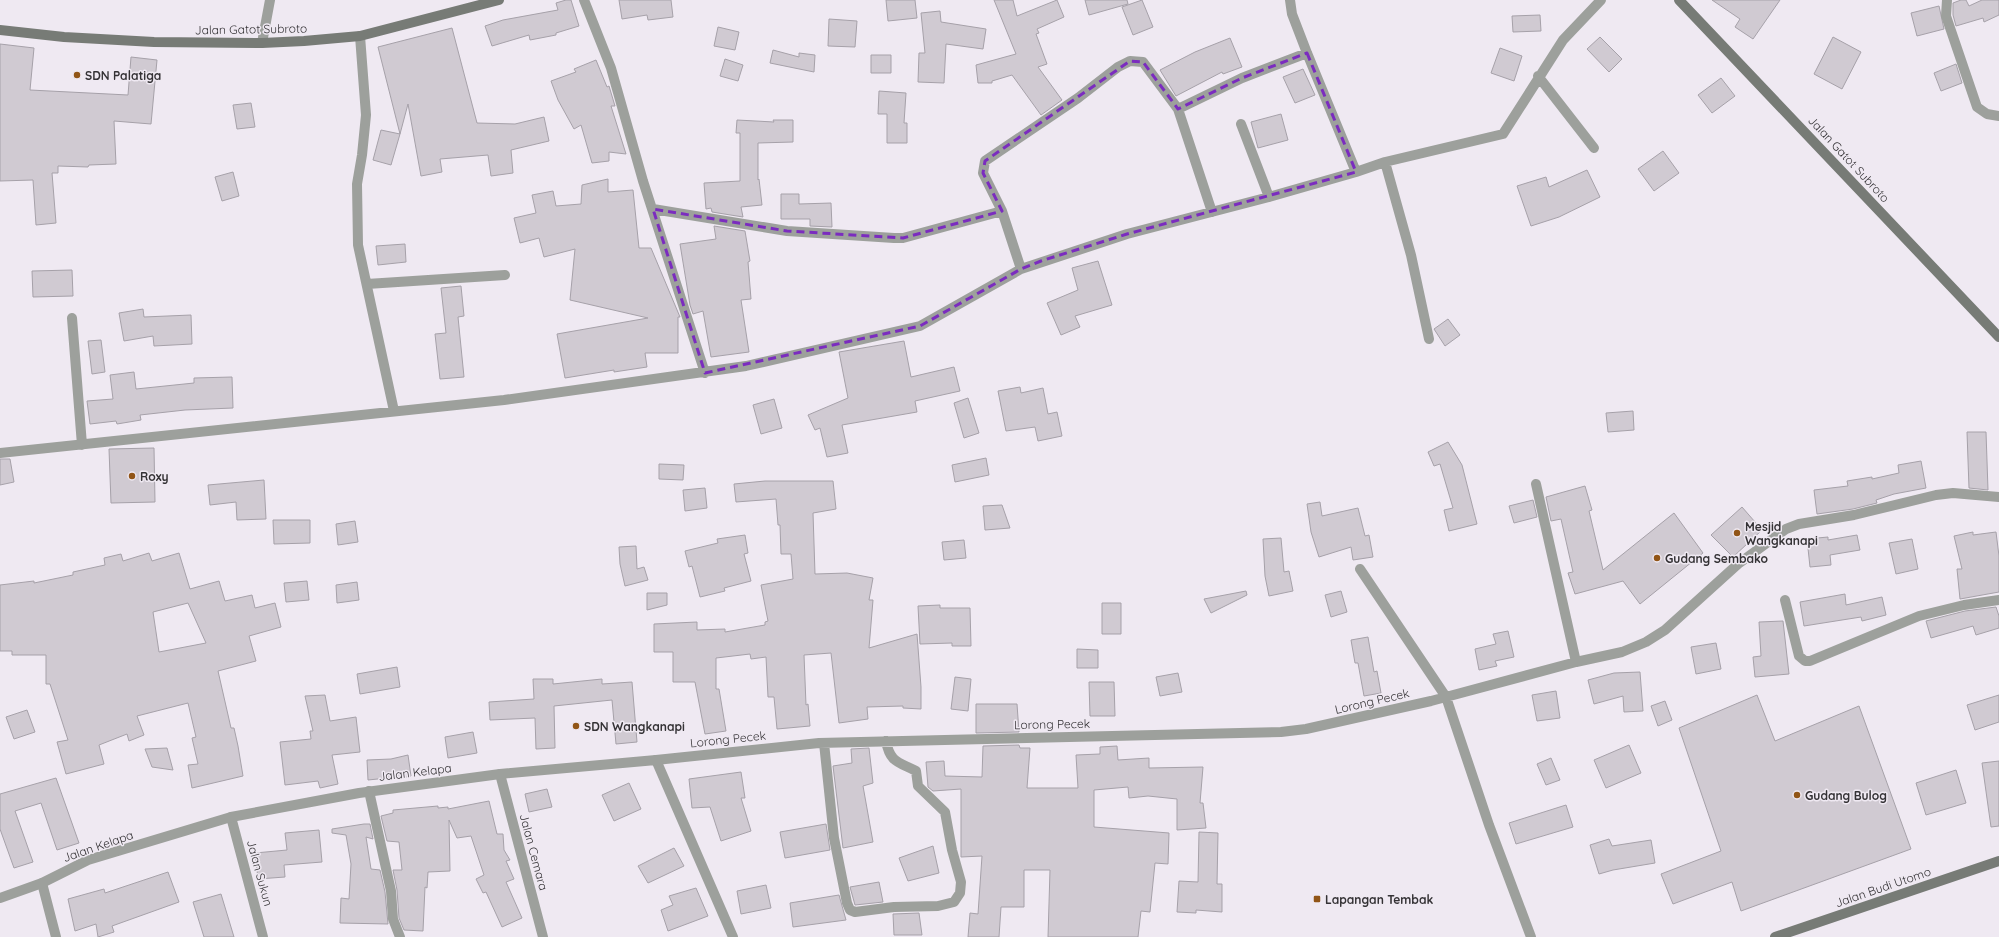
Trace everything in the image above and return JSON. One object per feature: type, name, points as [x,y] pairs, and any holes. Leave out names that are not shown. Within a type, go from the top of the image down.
[{"type":"main road","name":"Jalan Gatot Subroto","points":[[0,30],[154,42],[262,43],[360,36],[499,0]]},
{"type":"main road","name":"Jalan Gatot Subroto","points":[[1679,0],[1995,328],[1999,336]]},
{"type":"main road","name":"Jalan Budi Utomo","points":[[1775,937],[1999,861]]},
{"type":"street","points":[[262,43],[270,0]]},
{"type":"street","points":[[584,0],[612,68],[643,181],[705,373]]},
{"type":"street","points":[[1290,0],[1292,14],[1356,172]]},
{"type":"street","points":[[0,453],[504,400],[705,373],[746,366],[920,326],[1021,269],[1127,234],[1268,197],[1356,172],[1385,162],[1503,134],[1511,125],[1538,76],[1563,40],[1601,0]]},
{"type":"street","points":[[1947,0],[1946,16],[1977,107],[1987,114],[1999,116]]},
{"type":"street","points":[[360,36],[366,115],[362,155],[357,184],[358,245],[394,411]]},
{"type":"street","points":[[1178,109],[1242,78],[1307,53]]},
{"type":"street","points":[[1021,269],[1002,211],[982,174],[985,161],[1078,98],[1118,67],[1130,61],[1144,62],[1178,109],[1212,212]]},
{"type":"street","points":[[1538,76],[1594,148]]},
{"type":"street","points":[[1241,124],[1268,197]]},
{"type":"street","points":[[1385,162],[1411,255],[1429,339]]},
{"type":"street","points":[[653,209],[786,231],[894,238],[902,238],[1002,211]]},
{"type":"street","points":[[367,284],[505,274]]},
{"type":"street","points":[[72,318],[82,445]]},
{"type":"street","points":[[1536,484],[1576,662]]},
{"type":"street","name":"Lorong Pecek","points":[[656,760],[824,743],[1281,732],[1306,729],[1446,697],[1576,662],[1622,652],[1646,642],[1666,630],[1738,564],[1786,529],[1799,524],[1854,515],[1936,495],[1953,493],[1999,498]]},
{"type":"street","points":[[1360,569],[1446,697],[1489,825],[1531,937]]},
{"type":"street","points":[[1785,600],[1799,656],[1810,662],[1919,616],[1964,605],[1999,600]]},
{"type":"street","points":[[824,743],[834,838],[847,903],[850,910],[855,912],[894,907],[938,906],[954,902],[960,893],[961,882],[952,850],[945,812],[918,786],[916,771],[896,762],[888,752],[886,741]]},
{"type":"street","points":[[656,760],[733,937]]},
{"type":"street","name":"Jalan Kelapa","points":[[0,898],[42,883],[88,860],[231,817],[369,791],[500,774],[656,760]]},
{"type":"street","name":"Jalan Cemara","points":[[500,774],[543,937]]},
{"type":"street","points":[[369,791],[391,892],[393,919],[400,937]]},
{"type":"street","name":"Jalan Sukun","points":[[231,817],[263,937]]},
{"type":"street","points":[[42,883],[56,937]]},
{"type":"highlighted area","points":[[1307,53],[1356,172],[1127,234],[1041,261],[1021,269],[920,326],[705,373],[653,209],[787,231],[903,238],[1002,211],[983,173],[985,161],[1130,61],[1143,62],[1178,109],[1242,78]]},
{"type":"building","points":[[571,0],[579,26],[556,33],[556,35],[530,40],[529,35],[492,46],[485,26],[503,20],[558,10],[556,3]]},
{"type":"building","points":[[619,0],[671,0],[673,17],[648,20],[647,15],[622,19]]},
{"type":"building","points":[[886,0],[915,0],[917,18],[888,21]]},
{"type":"building","points":[[994,0],[1013,0],[1017,16],[1057,0],[1064,17],[1037,29],[1039,33],[1036,34],[1047,64],[1038,67],[1062,100],[1041,115],[1012,75],[992,81],[992,83],[978,83],[976,65],[1016,54]]},
{"type":"building","points":[[1085,0],[1127,0],[1128,4],[1089,15]]},
{"type":"building","points":[[1142,0],[1153,27],[1133,35],[1122,7]]},
{"type":"building","points":[[1712,0],[1780,0],[1753,39],[1735,27],[1740,19]]},
{"type":"building","points":[[1966,0],[1969,6],[1982,0],[1999,0],[1999,15],[1984,22],[1983,18],[1956,26],[1953,15],[1953,3]]},
{"type":"building","points":[[1939,6],[1944,29],[1917,36],[1911,13]]},
{"type":"building","points":[[940,11],[941,22],[986,29],[983,49],[946,44],[944,83],[918,82],[919,53],[925,53],[921,13]]},
{"type":"building","points":[[1540,15],[1541,31],[1513,32],[1512,16]]},
{"type":"building","points":[[829,19],[857,21],[855,47],[828,46]]},
{"type":"building","points":[[718,27],[739,32],[735,50],[714,46]]},
{"type":"building","points":[[452,28],[477,123],[515,124],[544,117],[549,141],[511,150],[513,173],[491,176],[488,155],[440,159],[442,172],[421,176],[408,104],[400,134],[378,47]]},
{"type":"building","points":[[1600,37],[1622,59],[1609,72],[1587,49]]},
{"type":"building","points":[[1833,37],[1861,52],[1842,89],[1814,74]]},
{"type":"building","points":[[1230,38],[1242,67],[1223,74],[1222,72],[1176,96],[1160,70],[1195,52]]},
{"type":"building","points":[[0,44],[34,48],[30,90],[128,95],[131,57],[157,60],[151,124],[114,121],[116,164],[89,165],[88,167],[58,166],[58,173],[52,173],[56,223],[36,225],[33,180],[0,181]]},
{"type":"building","points":[[1500,48],[1522,56],[1514,81],[1491,73]]},
{"type":"building","points":[[773,50],[799,57],[799,53],[815,55],[814,72],[770,63]]},
{"type":"building","points":[[871,55],[891,55],[891,73],[871,73]]},
{"type":"building","points":[[725,59],[743,65],[738,81],[720,76]]},
{"type":"building","points":[[596,60],[607,87],[609,86],[615,106],[611,106],[626,154],[609,152],[609,161],[592,163],[581,125],[574,129],[558,100],[551,81],[576,72],[574,69]]},
{"type":"building","points":[[1956,64],[1962,83],[1941,91],[1934,73]]},
{"type":"building","points":[[1303,69],[1315,95],[1295,103],[1283,77]]},
{"type":"building","points":[[1721,78],[1735,96],[1712,113],[1698,95]]},
{"type":"building","points":[[879,91],[906,93],[904,123],[907,123],[907,143],[887,143],[887,114],[878,114]]},
{"type":"building","points":[[251,103],[255,127],[237,129],[233,105]]},
{"type":"building","points":[[1281,114],[1288,140],[1258,148],[1251,122]]},
{"type":"building","points":[[737,120],[774,122],[773,120],[793,120],[793,142],[758,143],[758,180],[759,179],[762,205],[741,207],[743,217],[712,212],[711,208],[706,209],[704,183],[740,181],[740,133],[736,133]]},
{"type":"building","points":[[381,130],[400,134],[391,165],[373,160]]},
{"type":"building","points":[[1663,151],[1679,173],[1654,191],[1638,169]]},
{"type":"building","points":[[1587,170],[1600,197],[1559,217],[1531,226],[1517,186],[1546,177],[1549,187]]},
{"type":"building","points":[[233,172],[239,196],[222,201],[215,177]]},
{"type":"building","points":[[608,179],[608,192],[633,190],[639,248],[651,248],[680,317],[678,317],[678,353],[645,353],[647,367],[614,372],[614,370],[565,378],[557,334],[648,318],[570,300],[575,249],[544,257],[539,238],[520,243],[514,218],[536,213],[532,195],[553,191],[556,206],[581,204],[582,185]]},
{"type":"building","points":[[781,194],[799,194],[799,204],[831,203],[832,227],[810,226],[810,219],[781,219]]},
{"type":"building","points":[[714,226],[745,231],[750,261],[748,262],[751,299],[741,300],[749,352],[711,357],[703,311],[693,314],[690,305],[680,244],[716,239]]},
{"type":"building","points":[[405,244],[406,262],[378,265],[376,246]]},
{"type":"building","points":[[1098,261],[1112,305],[1075,316],[1080,327],[1061,335],[1047,303],[1078,290],[1072,268]]},
{"type":"building","points":[[72,270],[73,296],[33,297],[32,271]]},
{"type":"building","points":[[461,286],[464,316],[458,317],[464,377],[440,379],[435,334],[446,333],[441,288]]},
{"type":"building","points":[[143,309],[144,317],[191,315],[192,344],[154,346],[153,336],[124,341],[119,313]]},
{"type":"building","points":[[1448,319],[1460,335],[1445,346],[1434,329]]},
{"type":"building","points":[[101,340],[105,372],[92,374],[88,341]]},
{"type":"building","points":[[904,341],[911,377],[954,367],[960,391],[915,401],[917,412],[842,425],[848,453],[827,457],[820,428],[815,430],[808,415],[848,398],[839,352]]},
{"type":"building","points":[[134,372],[136,389],[194,383],[194,378],[232,377],[233,408],[185,410],[140,415],[141,420],[117,424],[116,421],[90,424],[87,401],[113,399],[110,375]]},
{"type":"building","points":[[1020,387],[1021,393],[1043,388],[1048,414],[1057,412],[1062,436],[1038,441],[1035,427],[1006,431],[998,391]]},
{"type":"building","points":[[968,398],[979,433],[964,438],[954,403]]},
{"type":"building","points":[[774,399],[782,428],[761,434],[753,405]]},
{"type":"building","points":[[1633,411],[1634,430],[1608,432],[1606,413]]},
{"type":"building","points":[[1967,432],[1986,432],[1988,490],[1969,488]]},
{"type":"building","points":[[1448,442],[1462,465],[1477,524],[1449,531],[1444,510],[1453,508],[1440,464],[1434,466],[1428,452]]},
{"type":"building","name":"Roxy","points":[[154,448],[155,502],[111,503],[109,449]]},
{"type":"building","points":[[986,458],[989,475],[955,482],[952,465]]},
{"type":"building","points":[[0,459],[10,459],[14,482],[0,485]]},
{"type":"building","points":[[1921,461],[1926,488],[1894,494],[1876,500],[1877,503],[1853,509],[1817,514],[1814,490],[1848,486],[1847,481],[1872,477],[1872,479],[1899,473],[1898,465]]},
{"type":"building","points":[[659,464],[684,465],[683,480],[659,479]]},
{"type":"building","points":[[264,480],[266,519],[237,520],[236,502],[210,505],[208,485]]},
{"type":"building","points":[[765,481],[833,481],[836,509],[813,513],[815,574],[847,573],[873,578],[869,600],[873,600],[869,648],[917,634],[921,709],[903,708],[903,706],[867,707],[868,719],[839,723],[831,653],[804,655],[806,705],[808,704],[810,726],[777,729],[774,697],[768,697],[766,657],[751,659],[750,654],[716,658],[716,689],[719,689],[726,731],[705,734],[695,682],[673,682],[673,652],[654,652],[654,624],[697,622],[697,630],[725,629],[725,632],[765,625],[765,622],[768,621],[761,585],[793,579],[791,554],[781,554],[780,525],[778,525],[776,499],[736,502],[734,484]]},
{"type":"building","points":[[1585,486],[1592,510],[1589,511],[1603,570],[1674,513],[1703,553],[1640,604],[1623,581],[1575,594],[1568,573],[1573,572],[1561,519],[1551,521],[1546,497]]},
{"type":"building","points":[[705,488],[707,508],[685,511],[683,490]]},
{"type":"building","points":[[1533,500],[1537,517],[1514,523],[1509,506]]},
{"type":"building","points":[[1320,502],[1322,516],[1358,508],[1365,536],[1369,535],[1373,557],[1353,560],[1351,547],[1319,557],[1311,532],[1307,504]]},
{"type":"building","points":[[1002,505],[1010,528],[985,530],[983,506]]},
{"type":"building","name":"Mesjid Wangkanapi","points":[[1742,507],[1762,530],[1733,557],[1711,535]]},
{"type":"building","points":[[273,520],[310,520],[310,543],[274,544]]},
{"type":"building","points":[[355,521],[358,542],[338,545],[336,524]]},
{"type":"building","points":[[1973,532],[1973,535],[1996,532],[1999,556],[1999,592],[1960,599],[1957,569],[1962,569],[1954,536]]},
{"type":"building","points":[[745,535],[748,553],[744,554],[751,581],[724,588],[725,591],[700,597],[692,566],[689,567],[685,551],[718,543],[717,539]]},
{"type":"building","points":[[1857,535],[1860,550],[1830,555],[1831,565],[1810,567],[1807,539],[1828,537],[1828,540]]},
{"type":"building","points":[[1281,538],[1284,572],[1289,571],[1293,591],[1269,596],[1265,576],[1263,539]]},
{"type":"building","points":[[1912,539],[1918,569],[1896,574],[1889,543]]},
{"type":"building","points":[[964,540],[966,558],[944,560],[942,542]]},
{"type":"building","points":[[636,546],[637,569],[644,567],[648,580],[625,586],[620,564],[619,547]]},
{"type":"building","points":[[149,553],[152,561],[179,553],[190,589],[219,581],[225,601],[252,595],[255,608],[275,603],[281,627],[249,636],[256,661],[218,671],[231,728],[234,728],[243,776],[192,788],[188,765],[198,764],[192,738],[196,737],[188,703],[137,716],[144,735],[129,741],[127,734],[99,745],[104,764],[66,774],[57,742],[68,740],[50,684],[46,684],[46,655],[12,655],[12,651],[0,651],[0,585],[34,581],[34,583],[73,575],[73,572],[105,565],[104,558],[121,554],[123,561]],"holes":[[[188,603],[206,643],[159,652],[153,612]]]},
{"type":"building","points":[[307,581],[309,600],[286,602],[284,583]]},
{"type":"building","points":[[357,582],[359,600],[337,603],[336,585]]},
{"type":"building","points":[[1246,591],[1247,595],[1211,613],[1204,599]]},
{"type":"building","points":[[1341,591],[1347,612],[1331,617],[1325,595]]},
{"type":"building","points":[[647,593],[667,593],[667,605],[647,610]]},
{"type":"building","points":[[1845,594],[1846,605],[1882,597],[1886,615],[1862,621],[1861,617],[1804,626],[1800,602]]},
{"type":"building","points":[[1102,603],[1121,603],[1121,634],[1102,634]]},
{"type":"building","points":[[940,605],[940,608],[970,608],[971,646],[952,646],[952,643],[920,644],[918,606]]},
{"type":"building","points":[[1996,607],[1999,616],[1999,628],[1976,635],[1973,626],[1931,638],[1926,621],[1965,611]]},
{"type":"building","points":[[1783,621],[1789,674],[1755,677],[1753,657],[1761,656],[1759,622]]},
{"type":"building","points":[[1508,631],[1514,657],[1495,661],[1497,666],[1479,670],[1475,649],[1496,644],[1493,634]]},
{"type":"building","points":[[1368,637],[1374,672],[1377,671],[1381,693],[1364,696],[1358,663],[1355,663],[1351,640]]},
{"type":"building","points":[[1716,643],[1721,669],[1696,674],[1691,647]]},
{"type":"building","points":[[1077,649],[1098,650],[1098,668],[1077,668]]},
{"type":"building","points":[[397,667],[400,687],[360,694],[357,674]]},
{"type":"building","points":[[1640,672],[1643,711],[1624,712],[1623,696],[1594,704],[1588,680],[1614,673]]},
{"type":"building","points":[[1178,673],[1182,692],[1160,696],[1156,677]]},
{"type":"building","points":[[955,677],[971,679],[968,711],[951,709]]},
{"type":"building","points":[[533,679],[553,679],[553,684],[602,679],[602,684],[632,682],[637,742],[616,744],[612,700],[554,706],[555,748],[536,749],[535,718],[490,720],[489,702],[534,699]]},
{"type":"building","points":[[1089,682],[1114,682],[1115,716],[1090,716]]},
{"type":"building","points":[[1556,691],[1560,718],[1537,721],[1532,695]]},
{"type":"building","points":[[325,695],[330,721],[356,717],[360,752],[332,755],[338,784],[320,788],[318,781],[285,785],[280,742],[311,739],[310,731],[313,731],[305,696]]},
{"type":"building","name":"Gudang Bulog","points":[[1757,695],[1775,741],[1859,706],[1911,849],[1741,911],[1732,882],[1673,904],[1661,874],[1721,851],[1679,728]]},
{"type":"building","points":[[1999,695],[1999,722],[1975,730],[1967,705]]},
{"type":"building","points":[[1665,701],[1672,720],[1658,726],[1651,706]]},
{"type":"building","points":[[976,704],[1017,704],[1019,732],[976,733]]},
{"type":"building","points":[[27,710],[35,732],[14,739],[6,717]]},
{"type":"building","points":[[473,732],[477,753],[448,758],[445,737]]},
{"type":"building","points":[[1019,745],[1020,748],[1030,748],[1027,788],[1078,788],[1076,755],[1100,754],[1100,747],[1117,746],[1118,760],[1149,758],[1149,768],[1203,767],[1200,803],[1203,803],[1206,828],[1177,830],[1177,799],[1148,796],[1129,798],[1128,787],[1094,790],[1094,827],[1169,833],[1168,864],[1155,863],[1150,912],[1141,911],[1138,937],[1048,937],[1050,870],[1024,870],[1024,907],[1001,907],[999,937],[968,937],[970,913],[978,914],[982,856],[961,857],[961,789],[933,791],[928,787],[926,762],[944,761],[945,776],[982,777],[983,746]]},
{"type":"building","points":[[1629,745],[1641,773],[1606,788],[1594,760]]},
{"type":"building","points":[[167,748],[173,770],[152,767],[145,749]]},
{"type":"building","points":[[869,748],[873,783],[863,786],[873,842],[843,848],[833,766],[852,763],[851,749]]},
{"type":"building","points":[[408,755],[411,776],[397,779],[397,777],[368,780],[367,760],[391,759]]},
{"type":"building","points":[[1551,758],[1560,780],[1546,785],[1537,764]]},
{"type":"building","points":[[1999,761],[1999,826],[1991,827],[1982,763]]},
{"type":"building","points":[[1956,770],[1966,803],[1926,815],[1916,783]]},
{"type":"building","points":[[741,772],[745,798],[741,798],[751,831],[721,841],[710,807],[692,808],[689,779]]},
{"type":"building","points":[[56,778],[79,843],[57,850],[41,803],[15,811],[33,862],[14,868],[0,829],[0,794]]},
{"type":"building","points":[[629,783],[641,809],[614,821],[602,795]]},
{"type":"building","points":[[547,789],[552,807],[529,812],[525,794]]},
{"type":"building","points":[[489,801],[497,834],[503,834],[504,850],[510,860],[506,861],[514,879],[506,882],[522,918],[502,927],[486,892],[483,893],[476,879],[484,875],[471,836],[457,838],[449,820],[450,871],[428,872],[427,888],[425,887],[423,931],[404,930],[399,918],[397,890],[393,870],[402,870],[399,842],[387,841],[381,816],[393,813],[393,810],[438,806],[438,808],[448,807],[448,809]]},
{"type":"building","points":[[1566,805],[1573,827],[1516,844],[1509,823]]},
{"type":"building","points":[[370,824],[373,839],[366,837],[371,869],[380,870],[385,892],[388,924],[340,923],[341,898],[349,899],[351,864],[346,835],[332,833],[332,829]]},
{"type":"building","points":[[826,824],[830,850],[785,858],[780,832]]},
{"type":"building","points":[[319,830],[322,862],[284,865],[285,877],[258,879],[255,853],[287,850],[285,833]]},
{"type":"building","points":[[1199,832],[1218,833],[1217,884],[1222,884],[1222,912],[1196,910],[1196,913],[1177,912],[1179,881],[1198,882]]},
{"type":"building","points":[[1609,839],[1612,846],[1651,840],[1655,863],[1613,870],[1599,874],[1590,845]]},
{"type":"building","points":[[933,846],[939,873],[908,881],[899,858]]},
{"type":"building","points":[[674,848],[684,866],[648,883],[638,866]]},
{"type":"building","points":[[168,872],[179,902],[112,926],[114,932],[98,937],[96,924],[75,931],[68,899],[104,889],[105,893]]},
{"type":"building","points":[[879,882],[883,902],[855,905],[850,887]]},
{"type":"building","points":[[766,885],[771,908],[741,914],[737,891]]},
{"type":"building","points":[[696,888],[708,916],[668,931],[661,910],[673,905],[669,896]]},
{"type":"building","points":[[221,894],[234,937],[204,937],[193,902]]},
{"type":"building","points":[[839,895],[846,920],[793,927],[790,903]]},
{"type":"building","points":[[919,913],[922,935],[894,935],[893,914]]},
{"type":"place","name":"SDN Palatiga","points":[[77,75]]},
{"type":"place","name":"Roxy","points":[[132,476]]},
{"type":"place","name":"Mesjid Wangkanapi","points":[[1737,533]]},
{"type":"place","name":"Gudang Sembako","points":[[1657,558]]},
{"type":"place","name":"SDN Wangkanapi","points":[[576,726]]},
{"type":"place","name":"Gudang Bulog","points":[[1797,795]]},
{"type":"place","name":"Lapangan Tembak","points":[[1317,899]]}]
